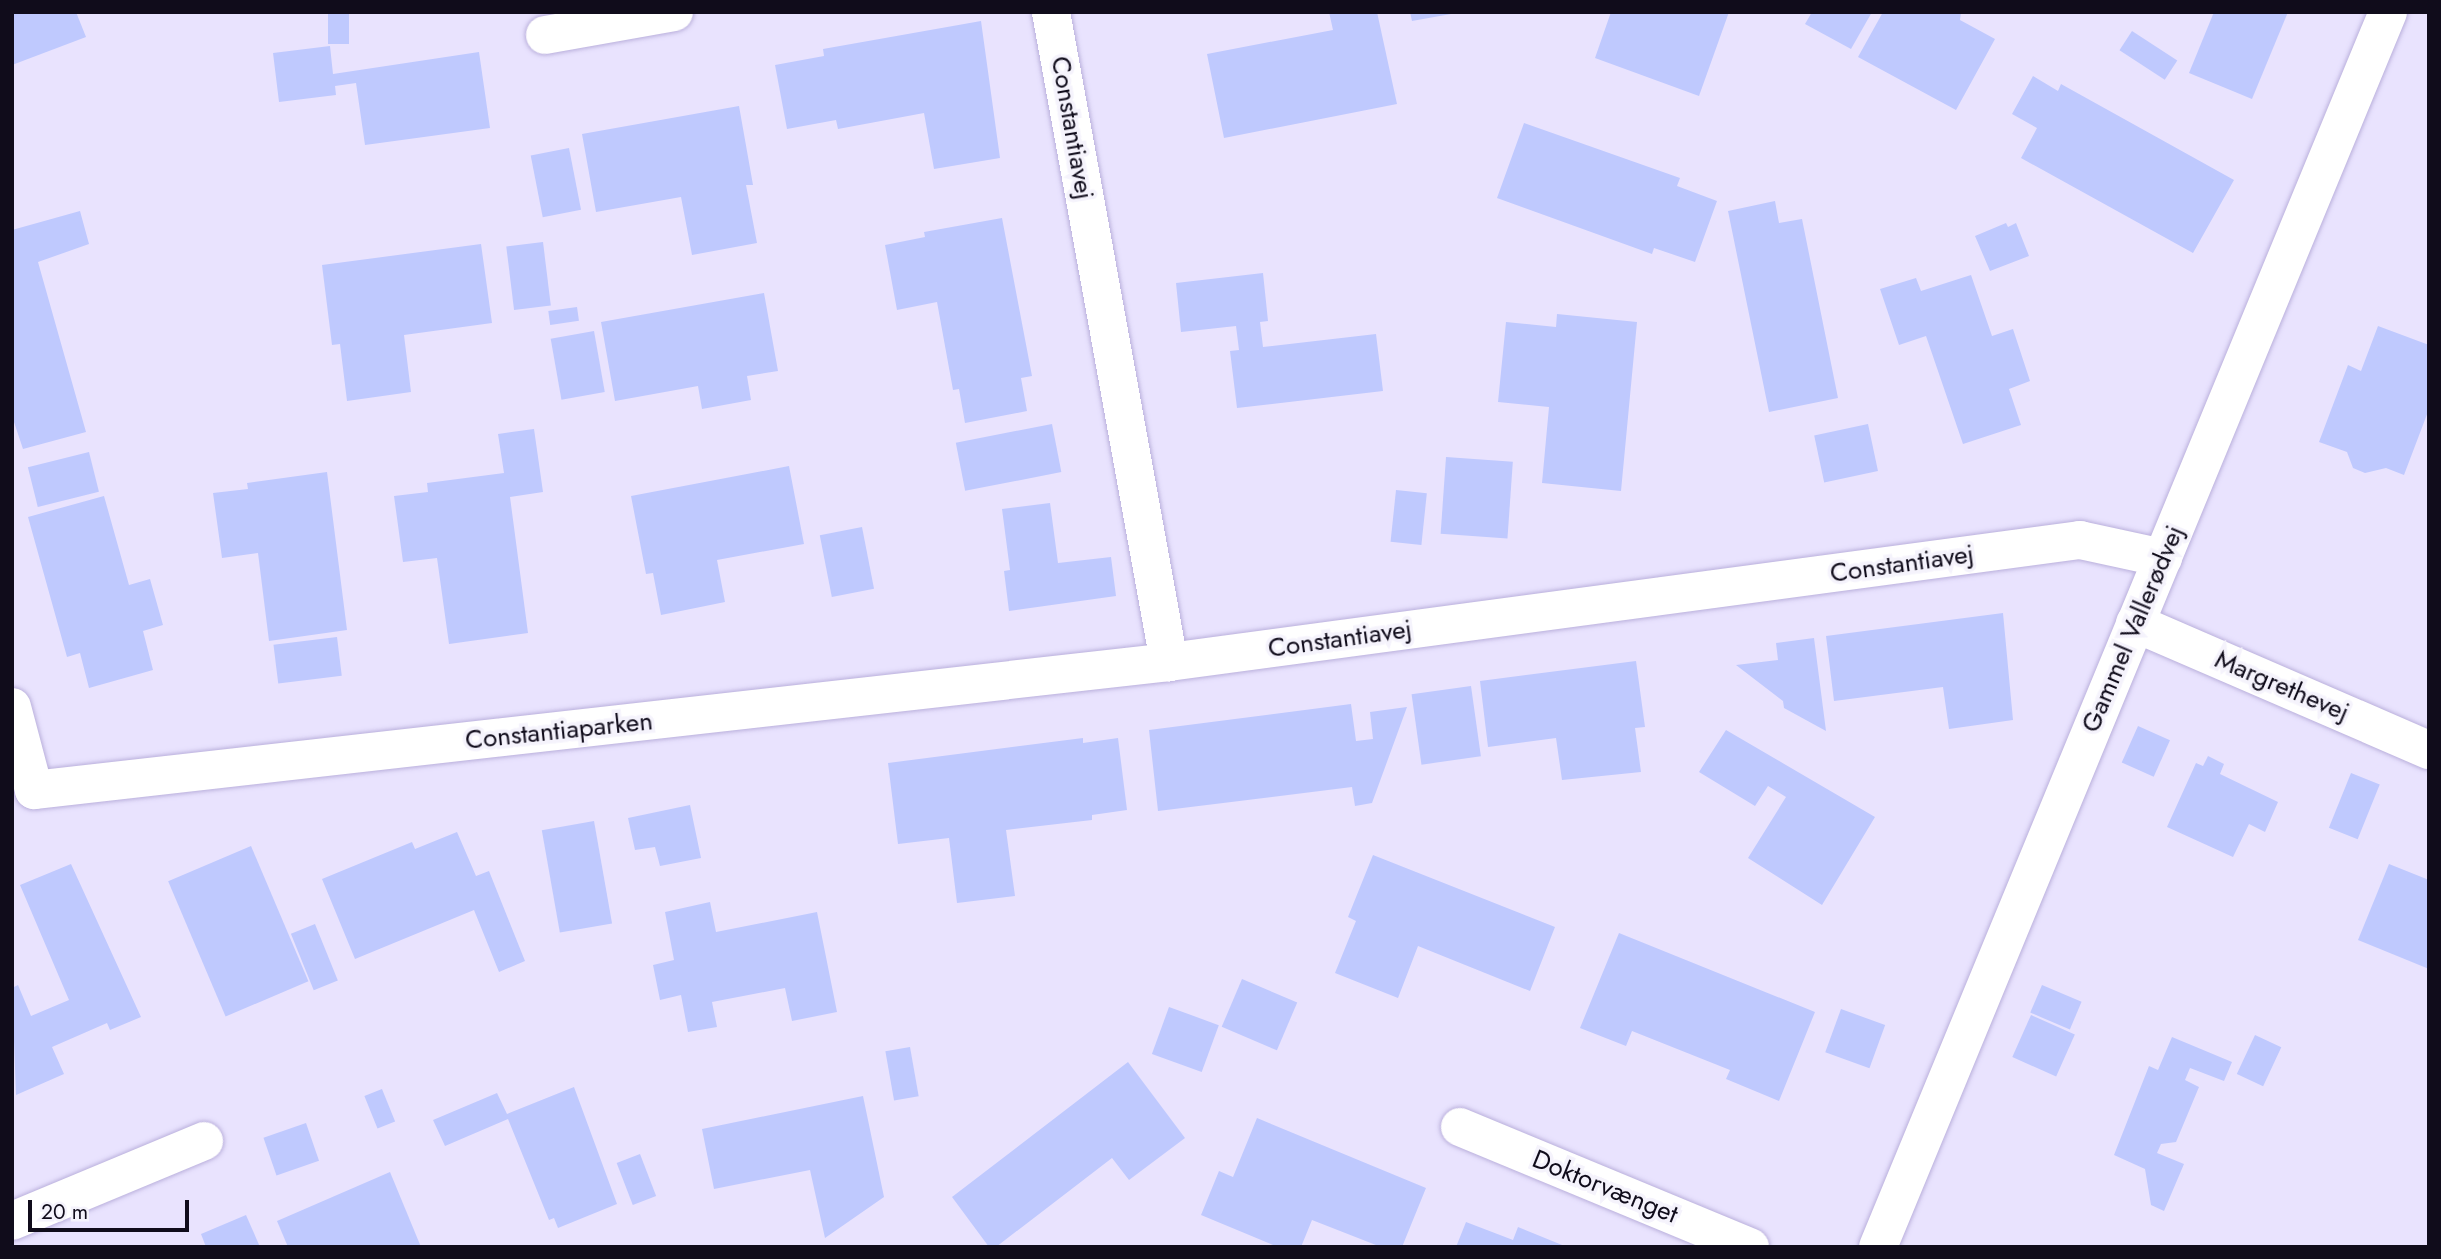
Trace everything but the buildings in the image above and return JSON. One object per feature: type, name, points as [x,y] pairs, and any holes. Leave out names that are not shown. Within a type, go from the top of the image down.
[{"type":"street","points":[[545,35],[674,12]]},
{"type":"street","name":"Constantiavej","points":[[1051,12],[1169,662],[2080,540],[2163,558]]},
{"type":"street","name":"Gammel Vallerødvej","points":[[1878,1247],[2388,12]]},
{"type":"street","name":"Margrethevej","points":[[2135,623],[2429,750]]},
{"type":"street","name":"Constantiaparken","points":[[12,707],[34,790],[1169,662]]},
{"type":"street","name":"Doktorvænget","points":[[1460,1127],[1750,1247]]},
{"type":"street","points":[[12,1222],[204,1141]]}]
